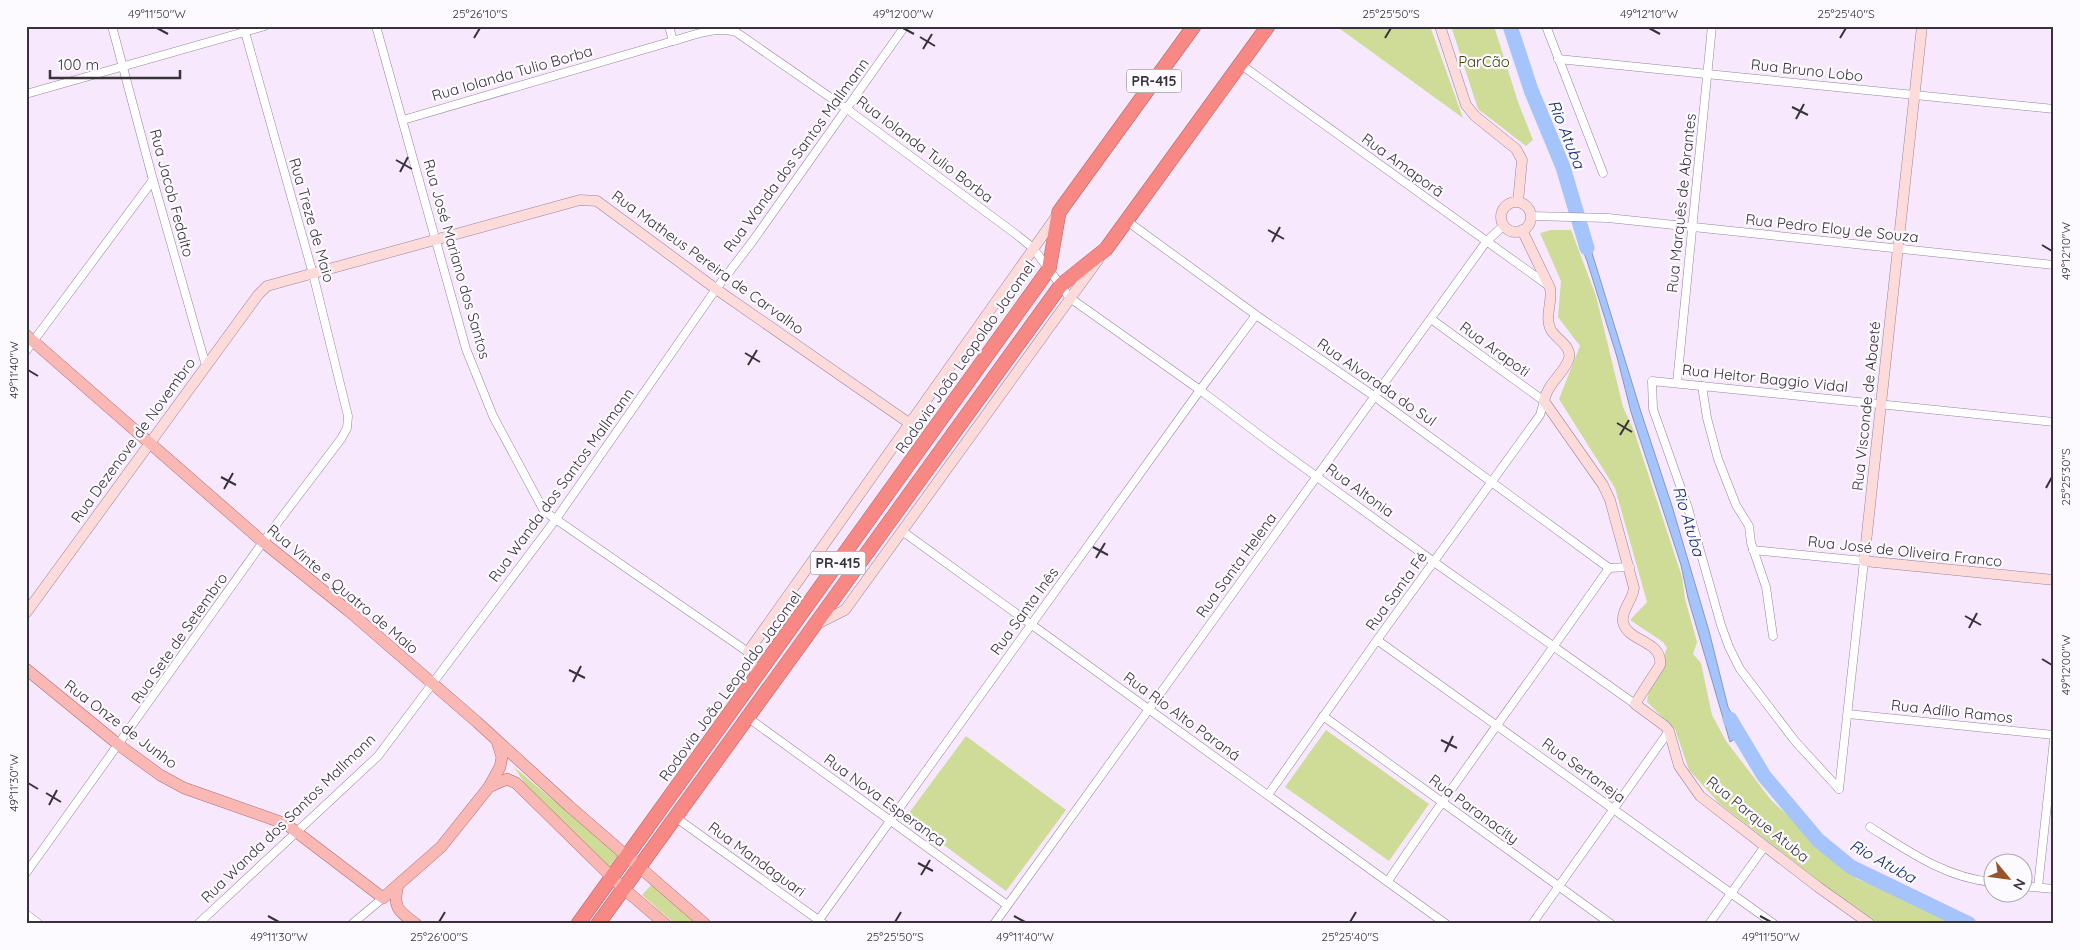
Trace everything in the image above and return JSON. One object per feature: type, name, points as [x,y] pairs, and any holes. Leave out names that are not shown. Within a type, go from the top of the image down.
[{"type":"highway","name":"Rodovia João Leopoldo Jacomel","points":[[578,924],[1049,269],[1059,212],[1194,26]]},
{"type":"highway","name":"Rodovia João Leopoldo Jacomel","points":[[598,924],[1061,285],[1106,249],[1268,26]]},
{"type":"main road","name":"Rua Vinte e Quatro de Maio","points":[[30,338],[148,443],[350,612],[497,739],[639,867],[706,924]]},
{"type":"main road","name":"Rua Onze de Junho","points":[[26,669],[119,745],[178,785],[286,824],[383,898]]},
{"type":"main road","points":[[383,898],[441,847],[489,787],[500,767],[502,757],[497,739]]},
{"type":"main road","points":[[489,787],[507,779],[516,783],[611,877],[665,924]]},
{"type":"main road","points":[[398,885],[395,895],[398,910],[416,924]]},
{"type":"street","name":"Rua Jacob Fedalto","points":[[112,26],[153,180],[206,366]]},
{"type":"street","points":[[26,94],[265,26]]},
{"type":"street","name":"Rua José Mariano dos Santos","points":[[376,26],[466,349],[493,416],[544,511],[748,652]]},
{"type":"street","points":[[669,26],[673,41]]},
{"type":"street","name":"Rua Wanda dos Santos Mallmann","points":[[198,924],[378,756],[433,685],[556,518],[716,289],[752,242],[905,26]]},
{"type":"street","points":[[1440,26],[1466,105],[1475,116],[1516,149],[1522,160],[1518,202]]},
{"type":"street","points":[[1546,26],[1603,173]]},
{"type":"street","name":"Rua Marquês de Abrantes","points":[[1677,383],[1712,26]]},
{"type":"street","name":"Rua Visconde de Abaeté","points":[[1840,789],[1922,26]]},
{"type":"street","name":"Rua Iolanda Tulio Borba","points":[[403,120],[673,41],[715,30],[727,29],[736,32],[847,108],[1033,248],[1070,298]]},
{"type":"street","name":"Rua Treze de Maio","points":[[245,32],[313,274],[348,416]]},
{"type":"street","name":"Rua Bruno Lobo","points":[[1558,59],[2054,109]]},
{"type":"street","name":"Rua Amaporã","points":[[1240,64],[1550,288]]},
{"type":"street","points":[[26,351],[30,338],[153,180]]},
{"type":"street","name":"Rua Matheus Pereira de Carvalho","points":[[267,286],[580,200],[597,201],[716,289],[909,423]]},
{"type":"street","points":[[1518,202],[1528,208],[1531,216],[1528,225],[1522,230],[1512,231],[1502,221],[1503,211],[1509,204],[1518,202]]},
{"type":"street","name":"Rodovia João Leopoldo Jacomel","points":[[748,652],[1059,212]]},
{"type":"street","name":"Rua Pedro Eloy de Souza","points":[[1531,216],[1608,218],[2054,265]]},
{"type":"street","name":"Rua Alvorada do Sul","points":[[1127,221],[1256,315],[1374,396],[1609,568]]},
{"type":"street","name":"Rua Santa Helena","points":[[994,924],[1486,242],[1504,225]]},
{"type":"street","points":[[1522,230],[1550,288],[1552,296],[1548,322],[1551,330],[1568,349],[1570,355],[1567,362],[1549,385],[1544,401],[1603,485],[1610,500],[1634,588],[1633,597],[1624,614],[1623,623],[1628,630],[1658,651],[1661,657],[1660,664],[1634,704],[1665,726],[1669,731],[1532,924]]},
{"type":"street","name":"Rodovia João Leopoldo Jacomel","points":[[812,627],[844,610],[1106,249]]},
{"type":"street","name":"Rua Dezenove de Novembro","points":[[26,613],[148,443],[258,295],[267,286]]},
{"type":"street","name":"Rua Altonia","points":[[1070,298],[1200,390],[1434,562],[1634,704]]},
{"type":"street","name":"Rua Santa Inês","points":[[819,923],[1031,625],[1256,315]]},
{"type":"street","name":"Rua Arapoti","points":[[1431,319],[1544,401]]},
{"type":"street","name":"Rua Heitor Baggio Vidal","points":[[1840,789],[1795,741],[1740,669],[1729,647],[1720,625],[1688,508],[1653,409],[1652,381],[2054,422]]},
{"type":"street","points":[[1702,386],[1713,442],[1736,505],[1748,522],[1753,550],[1766,587],[1773,636]]},
{"type":"street","name":"Rua Santa Fé","points":[[1268,795],[1377,640],[1534,424],[1544,401]]},
{"type":"street","name":"Rua Sete de Setembro","points":[[26,873],[264,542],[341,439],[347,428],[348,416]]},
{"type":"street","name":"Rua Rio Alto Paraná","points":[[902,531],[1446,924]]},
{"type":"street","name":"Rua José de Oliveira Franco","points":[[1753,550],[2054,580]]},
{"type":"street","points":[[1388,881],[1441,802],[1554,648],[1609,568],[1630,568]]},
{"type":"street","name":"Rua Sertaneja","points":[[1377,640],[1732,892],[1774,924]]},
{"type":"street","points":[[748,652],[757,675]]},
{"type":"street","name":"Rua Adílio Ramos","points":[[1848,714],[2054,735]]},
{"type":"street","name":"Rua Paranacity","points":[[1323,716],[1611,924]]},
{"type":"street","name":"Rua Nova Esperança","points":[[747,717],[1007,905]]},
{"type":"street","name":"Rua Parque Atuba","points":[[1669,731],[1679,766],[1700,796],[1870,924]]},
{"type":"street","points":[[2038,887],[2054,740]]},
{"type":"street","name":"Rua Mandaguari","points":[[674,817],[819,923]]},
{"type":"street","points":[[1870,827],[1939,868],[1982,880]]},
{"type":"street","points":[[1709,924],[1765,846]]},
{"type":"street","points":[[2032,887],[2054,889]]},
{"type":"street","points":[[352,924],[383,898]]},
{"type":"street","points":[[26,914],[39,924]]},
{"type":"green space","points":[[1336,26],[1430,26],[1463,118]]},
{"type":"green space","name":"ParCão","points":[[1451,26],[1494,26],[1518,102],[1533,140],[1526,146],[1478,109]]},
{"type":"green space","points":[[1551,230],[1571,230],[1596,296],[1623,407],[1634,431],[1682,577],[1685,599],[1697,642],[1693,654],[1701,663],[1712,715],[1726,741],[1771,800],[1857,879],[1908,898],[1952,924],[1880,924],[1828,888],[1719,803],[1689,770],[1675,729],[1647,702],[1650,690],[1661,669],[1667,648],[1663,642],[1630,620],[1647,602],[1615,488],[1559,399],[1580,346],[1558,317],[1561,281],[1540,233]]},
{"type":"green space","points":[[1326,730],[1429,804],[1389,861],[1285,787]]},
{"type":"green space","points":[[966,736],[1066,810],[1006,891],[906,817]]},
{"type":"green space","points":[[514,767],[618,855],[608,868],[531,793]]},
{"type":"green space","points":[[652,884],[697,924],[675,924],[642,895]]},
{"type":"water","points":[[1574,228],[1585,230],[1672,506],[1709,631],[1728,707],[1743,734],[1730,742],[1688,598],[1681,565],[1631,412],[1617,357],[1587,261]]},
{"type":"waterway","name":"Rio Atuba","points":[[1510,26],[1531,90],[1563,167],[1587,248]]},
{"type":"waterway","name":"Rio Atuba","points":[[1730,719],[1764,776],[1818,840],[1851,867],[1969,924]]}]
